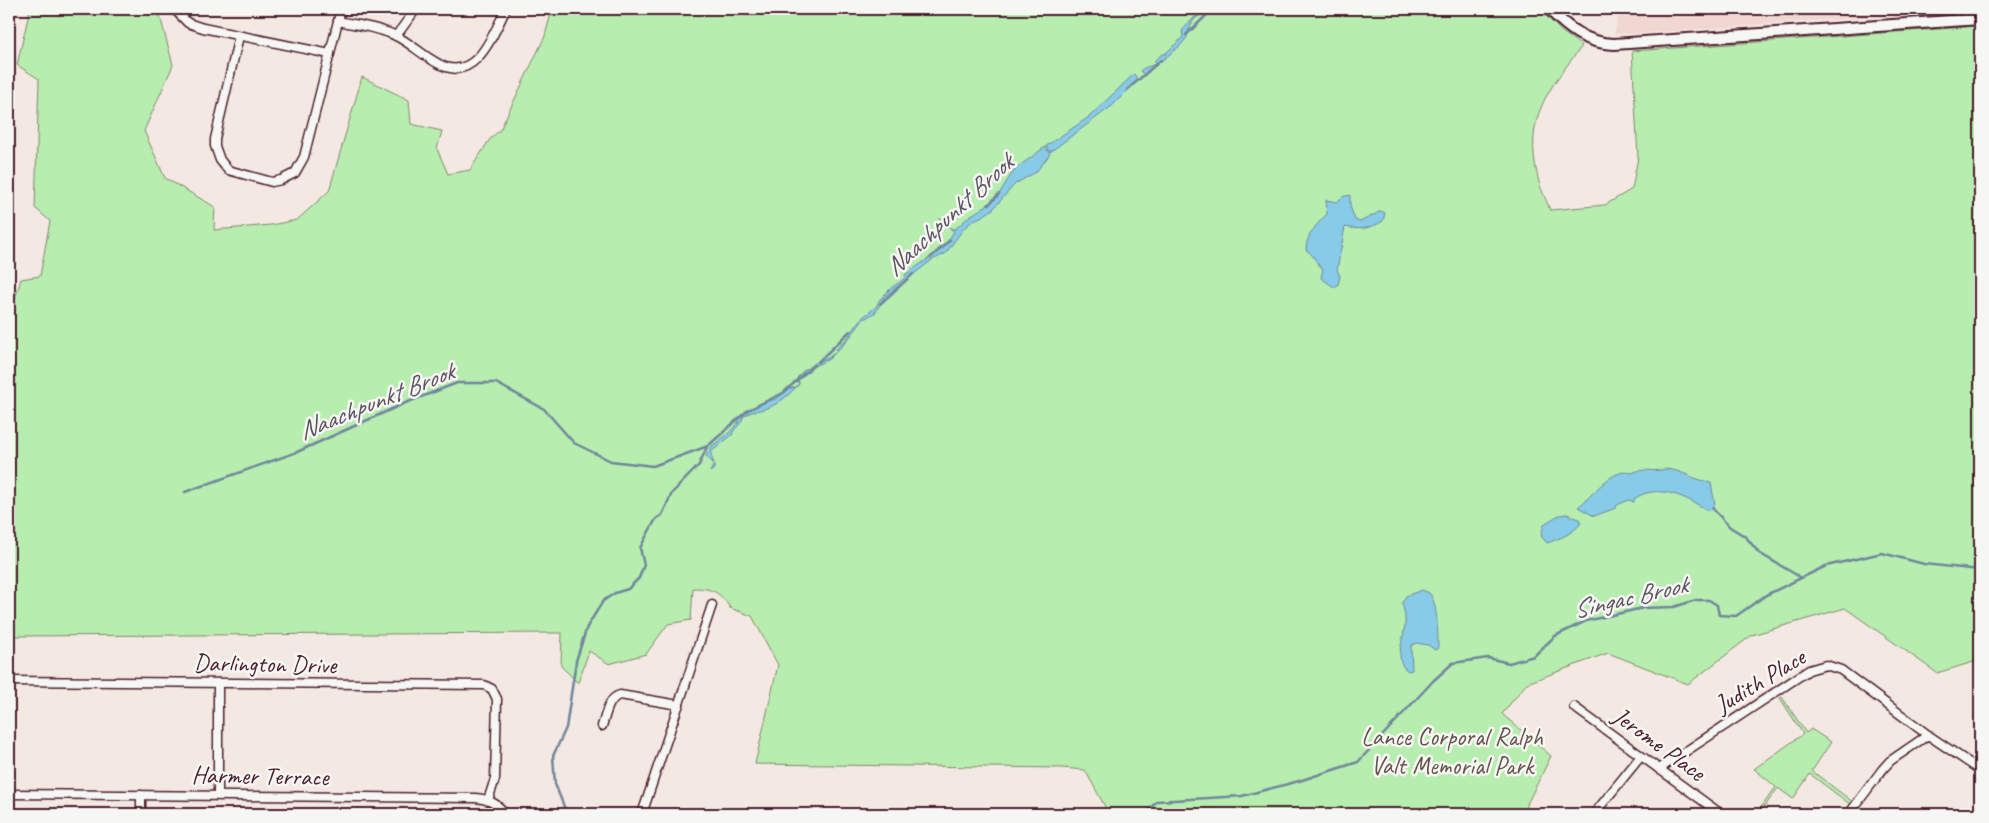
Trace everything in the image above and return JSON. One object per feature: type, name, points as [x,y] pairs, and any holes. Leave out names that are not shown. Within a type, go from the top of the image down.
[{"type":"main road","points":[[1549,9],[1564,25],[1578,35],[1595,42],[1614,44],[1980,19]]},
{"type":"street","points":[[174,9],[188,23],[239,36],[330,54]]},
{"type":"street","points":[[239,36],[215,146],[220,160],[228,170],[272,182],[281,180],[295,173],[304,157],[341,9]]},
{"type":"street","points":[[396,36],[416,9]]},
{"type":"street","points":[[338,21],[396,36],[410,43],[438,64],[447,68],[467,67],[476,62],[484,51],[506,9]]},
{"type":"street","points":[[642,814],[712,605]]},
{"type":"street","name":"Judith Place","points":[[1659,769],[1809,670],[1821,666],[1834,666],[1928,735],[1980,770]]},
{"type":"street","name":"Darlington Drive","points":[[9,681],[484,685],[492,689],[495,694],[496,716],[495,779],[488,800]]},
{"type":"street","points":[[218,683],[218,795]]},
{"type":"street","points":[[602,726],[611,703],[616,696],[620,695],[679,705]]},
{"type":"street","name":"Jerome Place","points":[[1574,707],[1721,814]]},
{"type":"street","points":[[1849,814],[1890,761],[1928,735]]},
{"type":"street","points":[[1594,814],[1641,756]]},
{"type":"street","name":"Harmer Terrace","points":[[9,794],[474,798],[488,800]]},
{"type":"street","points":[[141,814],[142,795]]},
{"type":"street","points":[[488,800],[496,804],[505,814]]},
{"type":"shaded area","points":[[1620,9],[1980,9],[1614,34]]},
{"type":"green space","name":"Lance Corporal Ralph Valt Memorial Park","points":[[30,9],[149,9],[160,16],[173,65],[144,131],[165,178],[215,207],[214,230],[271,225],[297,220],[329,191],[362,77],[409,100],[411,124],[442,131],[437,149],[448,174],[470,170],[490,139],[500,130],[545,36],[552,9],[1540,9],[1561,31],[1582,46],[1549,91],[1536,121],[1534,157],[1539,182],[1550,210],[1605,205],[1632,189],[1638,157],[1632,51],[1980,26],[1980,660],[1937,673],[1845,608],[1752,635],[1688,684],[1608,653],[1527,683],[1502,714],[1551,756],[1522,814],[1109,814],[1085,770],[1061,768],[755,764],[778,665],[752,616],[730,608],[723,598],[715,592],[705,589],[693,588],[691,620],[668,624],[646,654],[609,664],[589,651],[578,683],[561,666],[562,633],[9,636],[9,319],[21,279],[40,276],[50,221],[35,208],[39,79],[17,65]]},
{"type":"green space","points":[[1782,697],[1806,733],[1811,729],[1831,742],[1812,771],[1853,802],[1851,805],[1810,774],[1793,799],[1778,788],[1759,814],[1756,814],[1776,787],[1754,769],[1803,734],[1780,698]]},
{"type":"water","points":[[1211,9],[1194,19],[1187,37],[1181,45],[1144,75],[1140,71],[1153,65],[1156,62],[1154,61],[1162,54],[1165,54],[1183,37],[1182,31],[1195,17]]},
{"type":"water","points":[[1134,74],[1138,80],[1112,106],[1050,152],[1046,146],[1089,117]]},
{"type":"water","points":[[1045,147],[1050,154],[1036,172],[1015,184],[993,209],[964,228],[945,254],[932,260],[884,297],[876,312],[864,319],[836,352],[837,348],[844,342],[863,317],[876,307],[880,299],[891,288],[904,279],[906,274],[944,248],[954,231],[951,229],[955,229],[970,216],[996,199],[1014,170]]},
{"type":"water","points":[[1350,195],[1350,206],[1355,220],[1360,222],[1381,211],[1385,213],[1383,221],[1374,226],[1360,229],[1345,227],[1337,270],[1340,276],[1338,285],[1334,287],[1321,278],[1323,269],[1306,250],[1306,245],[1313,230],[1327,214],[1326,200],[1337,202],[1342,197]]},
{"type":"water","points":[[939,219],[945,219],[951,229],[944,221]]},
{"type":"water","points":[[836,352],[829,359],[810,368],[798,377],[799,382],[797,378],[803,371]]},
{"type":"water","points":[[796,387],[778,403],[743,417],[732,435],[711,452],[714,464],[706,456],[712,446],[727,435],[738,423],[742,414],[765,402],[776,399],[789,389]]},
{"type":"water","points":[[1665,469],[1677,471],[1711,483],[1715,505],[1709,511],[1682,497],[1662,492],[1653,492],[1643,494],[1634,499],[1634,502],[1629,500],[1617,505],[1616,508],[1594,516],[1578,507],[1617,474],[1632,473],[1640,470]]},
{"type":"water","points":[[1567,514],[1579,519],[1581,523],[1570,533],[1547,543],[1541,536],[1544,524],[1559,515]]},
{"type":"water","points":[[1422,590],[1429,593],[1434,604],[1437,619],[1438,648],[1435,650],[1428,645],[1416,643],[1411,646],[1412,670],[1408,671],[1403,666],[1400,654],[1405,624],[1402,603],[1406,596]]},
{"type":"waterway","name":"Naachpunkt Brook","points":[[1186,35],[1213,9]]},
{"type":"waterway","name":"Naachpunkt Brook","points":[[1127,90],[1161,60]]},
{"type":"waterway","name":"Naachpunkt Brook","points":[[989,204],[999,194]]},
{"type":"waterway","name":"Naachpunkt Brook","points":[[930,258],[950,240]]},
{"type":"waterway","name":"Naachpunkt Brook","points":[[880,304],[913,274]]},
{"type":"waterway","name":"Naachpunkt Brook","points":[[818,362],[850,331]]},
{"type":"waterway","name":"Naachpunkt Brook","points":[[185,492],[297,452],[403,404],[457,383],[496,383],[544,409],[574,443],[611,461],[653,466],[708,446],[748,410],[783,393],[814,365]]},
{"type":"waterway","name":"Naachpunkt Brook","points":[[567,814],[555,784],[553,756],[566,728],[576,661],[587,627],[603,601],[615,593],[628,589],[639,578],[644,565],[640,548],[656,519],[662,515],[672,493],[699,465],[707,447]]},
{"type":"waterway","points":[[1712,508],[1730,527],[1746,537],[1759,553],[1800,577]]},
{"type":"waterway","name":"Singac Brook","points":[[1145,814],[1157,801],[1242,796],[1299,781],[1358,762],[1434,680],[1453,663],[1488,658],[1509,663],[1534,656],[1555,636],[1586,621],[1643,608],[1674,607],[1696,600],[1709,600],[1717,605],[1719,615],[1736,616],[1766,595],[1826,566],[1882,553],[1924,564],[1980,570]]}]
